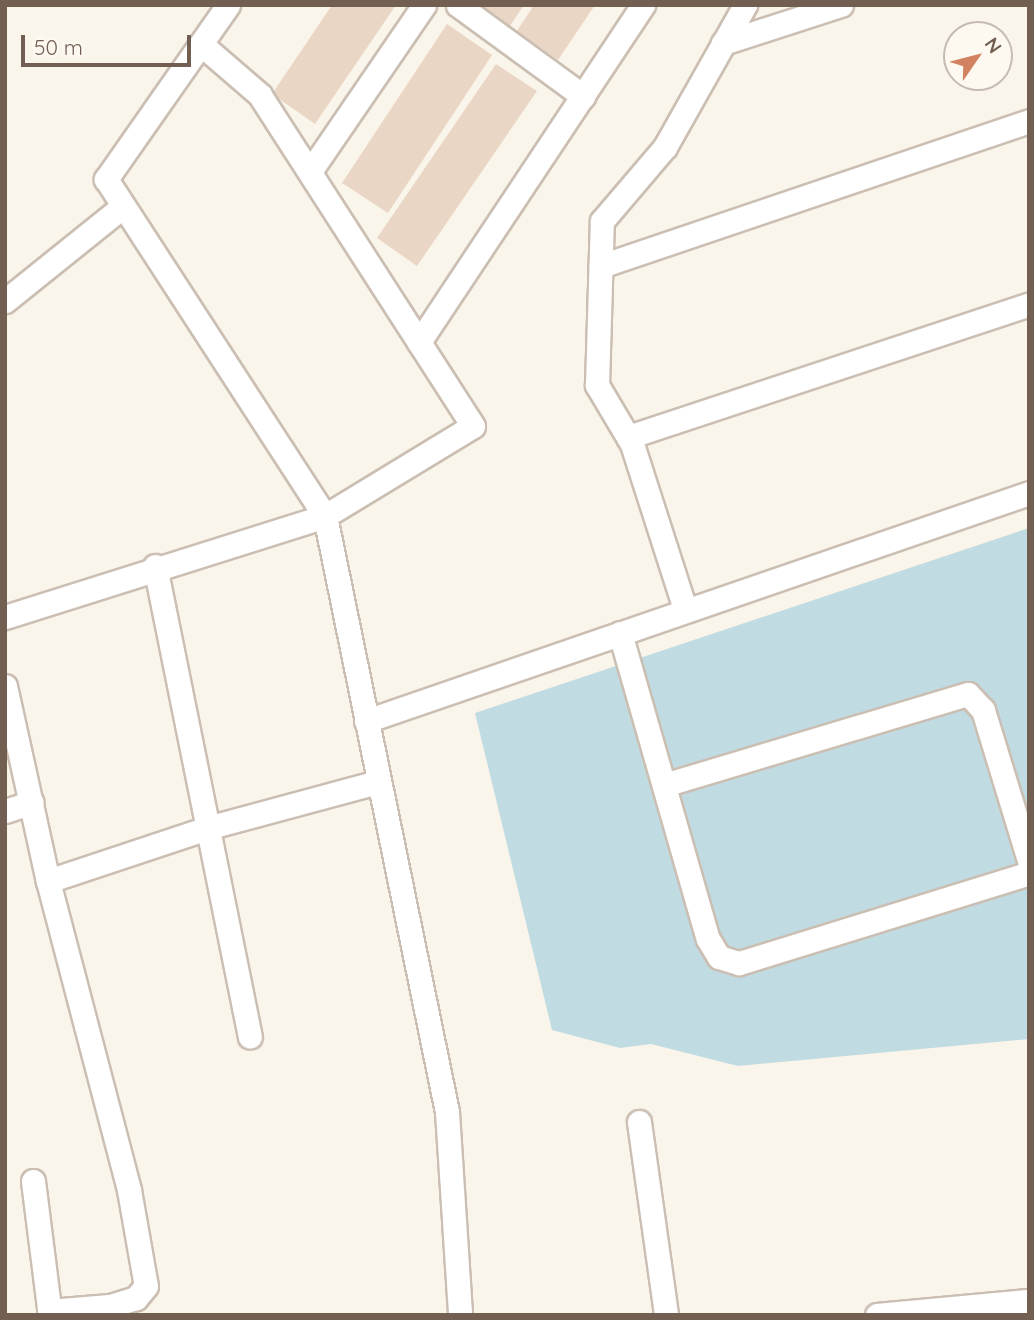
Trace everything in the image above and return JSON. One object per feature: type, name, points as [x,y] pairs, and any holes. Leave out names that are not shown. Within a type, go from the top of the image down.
[{"type":"street","points":[[228,5],[106,179],[326,516],[447,1112],[460,1315]]},
{"type":"street","points":[[311,170],[424,5]]},
{"type":"street","points":[[458,5],[583,96]]},
{"type":"street","points":[[419,342],[643,5]]},
{"type":"street","points":[[685,609],[628,437],[597,385],[602,221],[665,147],[745,5]]},
{"type":"street","points":[[723,43],[841,5]]},
{"type":"street","points":[[5,617],[156,566],[326,516],[473,426],[311,170],[260,95],[202,45]]},
{"type":"street","points":[[601,266],[1029,121]]},
{"type":"street","points":[[5,301],[124,206]]},
{"type":"street","points":[[628,437],[1029,304]]},
{"type":"street","points":[[366,721],[685,609],[1029,493]]},
{"type":"street","points":[[156,566],[250,1037]]},
{"type":"street","points":[[620,633],[709,939],[719,957],[738,963],[1029,873]]},
{"type":"street","points":[[5,685],[48,881],[129,1190],[146,1286],[136,1298],[109,1306],[49,1313],[33,1181]]},
{"type":"street","points":[[664,785],[968,694],[983,710],[1029,860]]},
{"type":"street","points":[[48,881],[207,828],[378,782]]},
{"type":"street","points":[[5,810],[32,802]]},
{"type":"street","points":[[639,1122],[666,1315]]},
{"type":"street","points":[[877,1315],[1029,1301]]},
{"type":"water","points":[[1029,528],[1029,1039],[738,1066],[651,1044],[620,1048],[552,1030],[475,713]]},
{"type":"building","points":[[332,5],[396,5],[315,124],[272,94]]},
{"type":"building","points":[[480,5],[524,5],[510,26]]},
{"type":"building","points":[[534,5],[595,5],[558,60],[517,31]]},
{"type":"building","points":[[447,24],[492,55],[388,213],[342,183]]},
{"type":"building","points":[[496,64],[537,91],[417,266],[377,238]]}]
